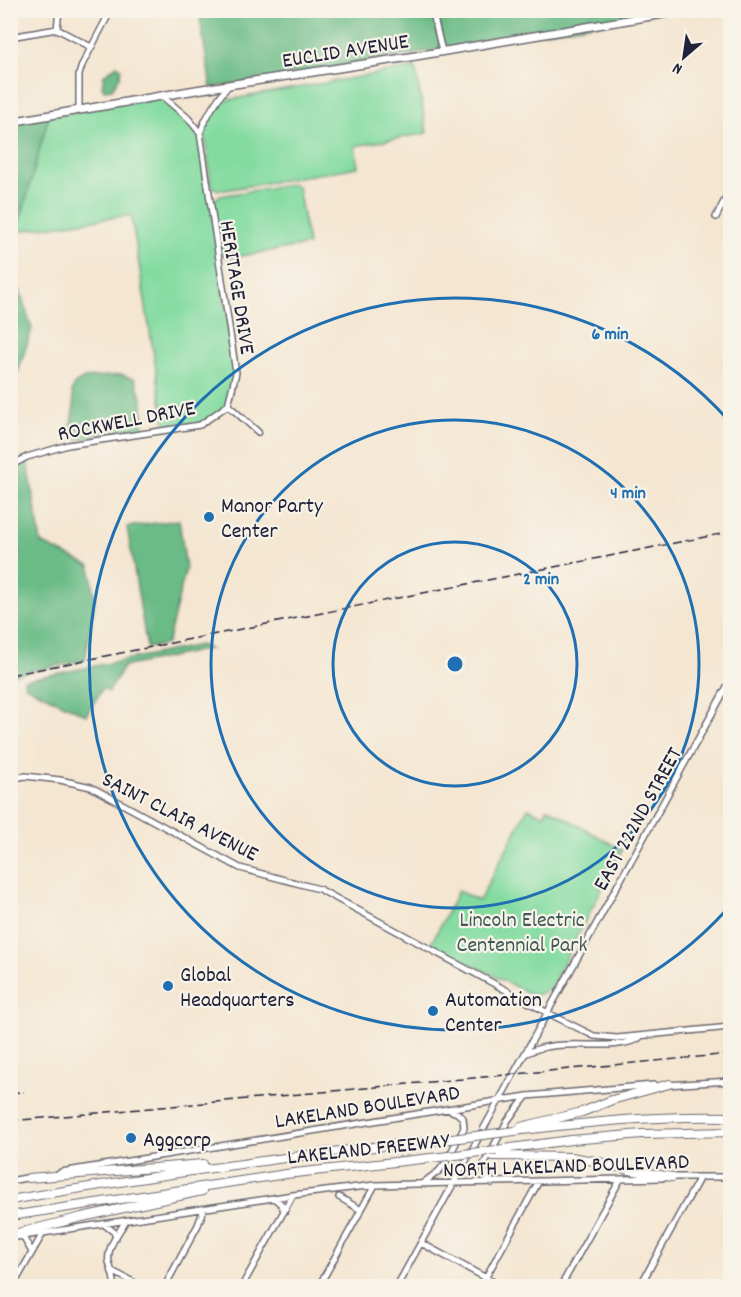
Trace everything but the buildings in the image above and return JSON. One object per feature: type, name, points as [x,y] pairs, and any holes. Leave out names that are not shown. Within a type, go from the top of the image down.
[{"type":"highway","points":[[507,1132],[526,1124],[582,1112],[612,1100],[669,1084]]},
{"type":"highway","name":"LAKELAND FREEWAY","points":[[10,1200],[241,1163],[357,1148],[635,1118],[730,1117]]},
{"type":"highway","points":[[495,1153],[571,1140],[730,1132]]},
{"type":"highway","points":[[495,1153],[571,1156],[629,1170],[672,1177]]},
{"type":"highway","name":"LAKELAND FREEWAY","points":[[10,1216],[286,1174],[495,1153]]},
{"type":"highway","points":[[29,1178],[241,1163]]},
{"type":"highway","points":[[10,1236],[235,1182]]},
{"type":"main road","name":"EUCLID AVENUE","points":[[10,122],[686,10]]},
{"type":"street","points":[[57,29],[59,10]]},
{"type":"street","points":[[79,110],[79,75],[111,10]]},
{"type":"street","points":[[432,10],[442,51]]},
{"type":"street","points":[[10,37],[57,29],[91,47]]},
{"type":"street","points":[[200,133],[204,120],[216,100],[230,85]]},
{"type":"street","points":[[162,96],[188,118],[200,133]]},
{"type":"street","name":"HERITAGE DRIVE","points":[[200,133],[236,373],[228,405]]},
{"type":"street","points":[[716,217],[730,190]]},
{"type":"street","points":[[228,405],[258,432]]},
{"type":"street","name":"ROCKWELL DRIVE","points":[[10,466],[27,457],[68,445],[200,425],[228,405]]},
{"type":"street","name":"EAST 222ND STREET","points":[[397,1287],[730,681]]},
{"type":"street","name":"SAINT CLAIR AVENUE","points":[[10,779],[25,776],[60,780],[91,787],[240,868],[319,889],[594,1036],[617,1038],[730,1027]]},
{"type":"street","points":[[524,1054],[550,1045],[632,1042],[643,1035]]},
{"type":"street","name":"LAKELAND BOULEVARD","points":[[10,1181],[498,1100],[575,1090],[730,1081]]},
{"type":"street","points":[[492,1183],[484,1171],[484,1164],[508,1120],[527,1096]]},
{"type":"street","points":[[422,1184],[443,1167],[464,1128],[464,1121],[460,1115],[446,1109]]},
{"type":"street","points":[[640,1287],[700,1177]]},
{"type":"street","name":"NORTH LAKELAND BOULEVARD","points":[[10,1236],[42,1235],[293,1195],[375,1185],[730,1177]]},
{"type":"street","points":[[561,1287],[620,1180]]},
{"type":"street","points":[[480,1287],[539,1181]]},
{"type":"street","points":[[319,1287],[375,1185]]},
{"type":"street","points":[[242,1287],[293,1195]]},
{"type":"street","points":[[339,1197],[361,1210]]},
{"type":"street","points":[[274,1198],[282,1205],[284,1212]]},
{"type":"street","points":[[165,1287],[204,1209]]},
{"type":"street","points":[[114,1287],[108,1261],[110,1248],[124,1222]]},
{"type":"street","points":[[105,1225],[114,1232],[116,1237]]},
{"type":"street","points":[[13,1287],[42,1235]]},
{"type":"street","points":[[23,1237],[32,1252]]},
{"type":"street","points":[[421,1243],[501,1287]]},
{"type":"street","points":[[112,1271],[141,1287]]},
{"type":"green space","points":[[677,10],[211,88],[199,11]]},
{"type":"green space","points":[[117,65],[121,68],[120,77],[112,89],[104,90],[102,86],[104,75]]},
{"type":"green space","points":[[415,67],[427,133],[355,146],[358,167],[225,190],[218,190],[211,185],[204,127],[222,101]]},
{"type":"green space","points":[[162,96],[200,133],[236,373],[228,405],[200,425],[166,430],[131,215],[17,231],[49,115]]},
{"type":"green space","points":[[49,115],[14,244],[12,266],[32,329],[12,390],[12,464],[27,457],[41,543],[90,566],[95,598],[85,660],[11,675],[11,560],[20,558],[10,513],[11,122]]},
{"type":"green space","points":[[292,184],[298,187],[308,245],[228,258],[222,254],[213,207],[215,199],[220,196]]},
{"type":"green space","points":[[122,375],[135,379],[143,402],[143,428],[78,440],[71,425],[74,384],[84,378]]},
{"type":"green space","points":[[179,520],[186,568],[167,644],[147,648],[127,527]]},
{"type":"green space","points":[[200,645],[209,649],[123,667],[109,692],[103,688],[86,715],[25,686],[24,680]]},
{"type":"green space","name":"Lincoln Electric Centennial Park","points":[[528,808],[543,815],[548,808],[622,850],[550,989],[534,996],[431,944],[458,891],[479,901]]},
{"type":"railway","points":[[10,675],[730,532]]},
{"type":"railway","points":[[10,1121],[730,1054]]},
{"type":"railway","points":[[10,1093],[24,1092]]},
{"type":"place","name":"Manor Party Center","points":[[209,517]]},
{"type":"place","name":"Global Headquarters","points":[[168,986]]},
{"type":"place","name":"Automation Center","points":[[433,1011]]},
{"type":"place","name":"Aggcorp","points":[[131,1138]]}]
